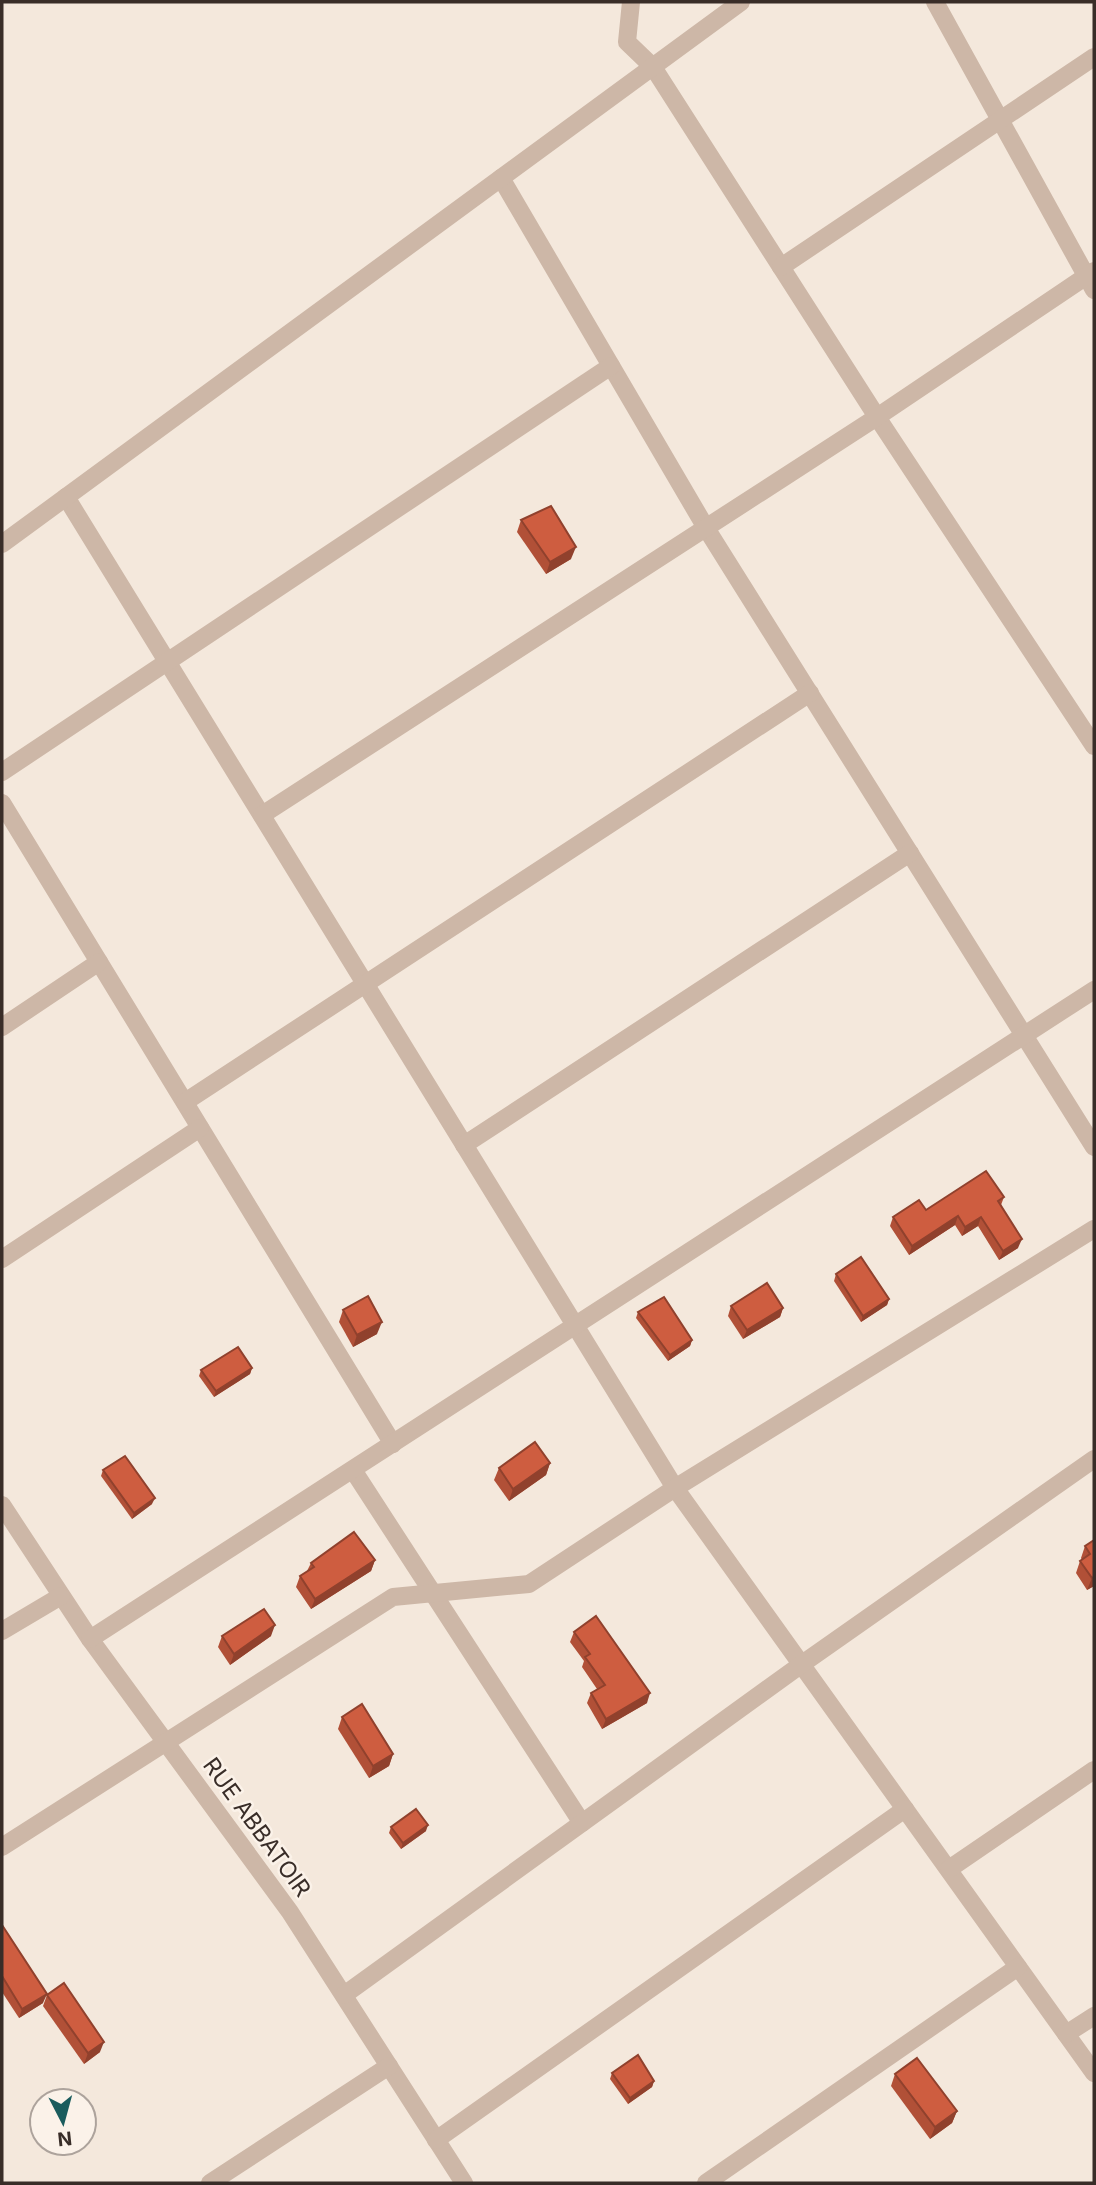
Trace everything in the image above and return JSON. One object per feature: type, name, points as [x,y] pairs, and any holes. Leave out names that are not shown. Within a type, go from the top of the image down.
[{"type":"street","points":[[631,2],[627,42],[653,67],[877,418],[1094,746]]},
{"type":"street","points":[[2,544],[741,2]]},
{"type":"street","points":[[262,815],[1091,279],[999,121],[936,2]]},
{"type":"street","points":[[781,267],[1094,57]]},
{"type":"street","points":[[501,178],[706,528],[1094,1147]]},
{"type":"street","points":[[2,772],[611,366]]},
{"type":"street","points":[[66,497],[675,1488],[1094,2073]]},
{"type":"street","points":[[185,1102],[810,693]]},
{"type":"street","points":[[2,803],[393,1444]]},
{"type":"street","points":[[464,1145],[910,853]]},
{"type":"street","points":[[2,1027],[99,962]]},
{"type":"street","points":[[90,1639],[1094,990]]},
{"type":"street","points":[[2,1259],[200,1128]]},
{"type":"street","points":[[2,1847],[393,1597],[529,1584],[675,1488],[1094,1228]]},
{"type":"street","points":[[344,1995],[802,1664],[1094,1459]]},
{"type":"street","points":[[353,1470],[582,1823]]},
{"type":"street","name":"RUE ABBATOIR","points":[[2,1506],[90,1639],[290,1912],[464,2183]]},
{"type":"street","points":[[2,1631],[61,1596]]},
{"type":"street","points":[[948,1869],[1094,1770]]},
{"type":"street","points":[[436,2140],[905,1809]]},
{"type":"street","points":[[706,2183],[1018,1967]]},
{"type":"street","points":[[1066,2034],[1094,2016]]},
{"type":"street","points":[[210,2183],[389,2067]]},
{"type":"building","points":[[551,506],[576,547],[550,562],[521,520]]},
{"type":"building","points":[[986,1171],[1004,1197],[998,1201],[1022,1239],[1003,1251],[981,1217],[965,1227],[958,1216],[912,1246],[893,1217],[919,1200],[926,1210]]},
{"type":"building","points":[[861,1257],[889,1299],[863,1316],[836,1274]]},
{"type":"building","points":[[767,1283],[783,1308],[747,1330],[731,1306]]},
{"type":"building","points":[[368,1296],[382,1322],[357,1335],[343,1310]]},
{"type":"building","points":[[664,1297],[692,1340],[670,1355],[638,1312]]},
{"type":"building","points":[[238,1347],[252,1368],[216,1391],[201,1370]]},
{"type":"building","points":[[535,1442],[550,1463],[513,1489],[499,1468]]},
{"type":"building","points":[[125,1456],[155,1498],[134,1513],[103,1470]]},
{"type":"building","points":[[354,1532],[375,1560],[315,1599],[300,1576],[314,1567],[311,1563]]},
{"type":"building","points":[[1094,1540],[1092,1578],[1080,1561],[1090,1554],[1085,1546]]},
{"type":"building","points":[[264,1609],[275,1625],[234,1654],[222,1636]]},
{"type":"building","points":[[596,1616],[650,1693],[606,1719],[591,1693],[605,1685],[585,1657],[590,1654],[574,1632]]},
{"type":"building","points":[[362,1704],[393,1754],[373,1766],[342,1717]]},
{"type":"building","points":[[416,1809],[428,1825],[403,1843],[391,1827]]},
{"type":"building","points":[[2,1925],[47,1994],[22,2009],[2,1976]]},
{"type":"building","points":[[64,1983],[104,2042],[88,2053],[47,1995]]},
{"type":"building","points":[[638,2055],[654,2081],[630,2098],[612,2073]]},
{"type":"building","points":[[917,2058],[957,2111],[935,2127],[895,2074]]}]
